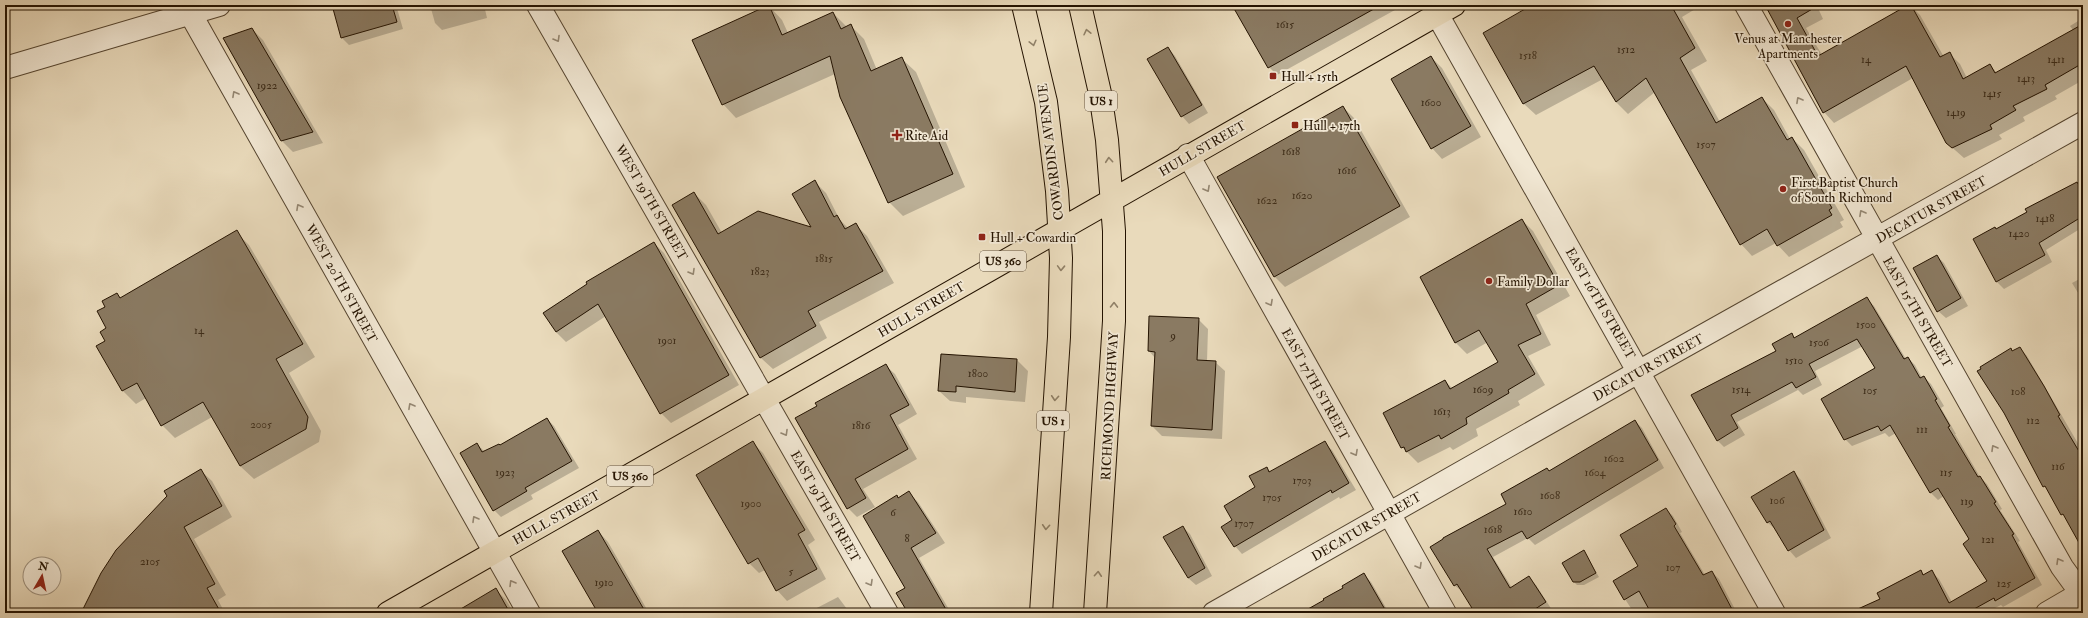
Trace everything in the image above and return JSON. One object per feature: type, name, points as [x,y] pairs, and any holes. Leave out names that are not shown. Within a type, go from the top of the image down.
[{"type":"main road","name":"COWARDIN AVENUE","points":[[1023,5],[1046,102],[1056,176],[1059,229]]},
{"type":"main road","name":"US 1","points":[[1080,5],[1100,93],[1107,140],[1112,199]]},
{"type":"main road","name":"HULL STREET","points":[[388,613],[766,399],[1188,155],[1446,10]]},
{"type":"main road","name":"RICHMOND HIGHWAY","points":[[1095,613],[1114,321],[1114,230],[1112,199]]},
{"type":"main road","name":"US 1","points":[[1041,613],[1059,337],[1061,258],[1059,229]]},
{"type":"street","points":[[5,68],[219,5]]},
{"type":"street","name":"WEST 19TH STREET","points":[[538,5],[766,399]]},
{"type":"street","name":"EAST 15TH STREET","points":[[1746,5],[1876,240],[2062,567],[2082,594]]},
{"type":"street","name":"EAST 16TH STREET","points":[[1446,10],[1640,372],[1774,613]]},
{"type":"street","name":"WEST 20TH STREET","points":[[190,14],[529,613]]},
{"type":"street","name":"DECATUR STREET","points":[[1214,613],[1388,513],[1876,240],[2081,130]]},
{"type":"street","name":"EAST 17TH STREET","points":[[1188,155],[1445,613]]},
{"type":"street","name":"EAST 19TH STREET","points":[[766,399],[887,613]]},
{"type":"street","points":[[2047,613],[2082,594]]},
{"type":"building","points":[[332,5],[392,5],[397,22],[341,38]]},
{"type":"building","points":[[769,5],[782,35],[833,12],[841,29],[851,24],[871,71],[902,57],[953,174],[888,203],[840,97],[830,56],[722,105],[692,40]]},
{"type":"building","points":[[1232,5],[1381,5],[1268,68]]},
{"type":"building","points":[[1532,5],[1671,5],[1695,48],[1680,58],[1716,123],[1762,97],[1787,140],[1792,137],[1832,208],[1829,210],[1832,215],[1777,246],[1767,229],[1740,245],[1646,78],[1616,102],[1594,66],[1523,104],[1483,33]]},
{"type":"building","points":[[1765,5],[1819,5],[1797,18],[1818,56],[1908,5],[1911,5],[1940,57],[1950,52],[1963,79],[1990,64],[1995,73],[2083,24],[2083,63],[2045,85],[2047,89],[2013,106],[2016,110],[1990,125],[1992,129],[1952,148],[1946,143],[1906,66],[1823,113]]},
{"type":"building","points":[[252,28],[313,132],[281,141],[223,38]]},
{"type":"building","points":[[1168,47],[1202,105],[1181,117],[1147,59]]},
{"type":"building","points":[[1431,56],[1471,126],[1431,149],[1391,79]]},
{"type":"building","points":[[1343,106],[1400,206],[1274,277],[1217,177]]},
{"type":"building","points":[[815,180],[834,217],[837,215],[845,229],[856,223],[883,271],[808,311],[816,326],[760,358],[672,205],[694,192],[718,234],[758,211],[811,227],[792,194]]},
{"type":"building","points":[[2077,182],[2083,192],[2083,216],[2039,243],[2045,255],[1996,282],[1973,239],[1995,227],[1996,229],[2027,212],[2025,209]]},
{"type":"building","points":[[1522,219],[1559,285],[1526,304],[1541,334],[1518,345],[1535,374],[1508,390],[1509,393],[1466,418],[1467,424],[1441,439],[1439,435],[1406,452],[1404,447],[1401,448],[1383,413],[1445,380],[1450,389],[1498,362],[1479,330],[1455,343],[1420,277]]},
{"type":"building","points":[[237,230],[303,344],[276,359],[308,417],[306,429],[240,466],[203,402],[161,426],[137,383],[122,391],[96,346],[105,341],[100,332],[106,328],[97,311],[105,307],[102,301],[117,293],[120,298]]},
{"type":"building","points":[[654,242],[729,375],[660,414],[598,304],[556,332],[543,313],[587,284],[586,282]]},
{"type":"building","points":[[1937,255],[1961,298],[1937,312],[1913,268]]},
{"type":"building","points":[[1867,297],[1904,359],[1908,357],[1920,378],[1924,376],[1937,399],[1935,400],[1950,426],[1948,427],[1978,477],[1980,476],[1996,502],[1994,503],[2014,534],[2012,535],[2035,578],[1995,601],[1994,598],[1967,613],[1849,613],[1880,599],[1877,593],[1921,570],[1923,575],[1932,570],[1949,603],[1987,581],[1963,544],[1969,539],[1938,488],[1930,493],[1890,425],[1881,431],[1878,426],[1844,440],[1821,399],[1875,368],[1857,339],[1809,364],[1816,377],[1796,388],[1792,382],[1731,415],[1738,428],[1717,441],[1691,395],[1776,351],[1772,344],[1792,333],[1794,338]]},
{"type":"building","points":[[1149,316],[1199,318],[1197,360],[1216,361],[1212,430],[1151,426],[1155,352],[1148,351]]},
{"type":"building","points":[[2020,347],[2044,386],[2060,415],[2058,416],[2083,458],[2083,550],[2063,514],[2061,515],[2045,486],[2043,487],[2004,413],[1977,371],[1981,369],[1980,367],[2011,348],[2012,351]]},
{"type":"building","points":[[941,354],[1017,359],[1015,392],[956,386],[956,392],[938,391]]},
{"type":"building","points":[[886,364],[909,405],[890,415],[908,449],[855,479],[866,498],[847,509],[795,418],[817,406],[815,403]]},
{"type":"building","points":[[547,418],[572,461],[525,488],[527,491],[493,511],[460,453],[477,443],[482,452],[499,444],[500,445]]},
{"type":"building","points":[[1635,420],[1658,460],[1527,539],[1522,531],[1487,549],[1510,588],[1529,576],[1546,602],[1529,613],[1475,613],[1457,584],[1454,586],[1430,547],[1443,538],[1506,504],[1501,494],[1547,468],[1549,471]]},
{"type":"building","points":[[753,441],[805,530],[798,534],[817,569],[776,591],[758,558],[748,564],[696,475]]},
{"type":"building","points":[[1325,441],[1349,483],[1332,493],[1331,490],[1234,547],[1221,527],[1232,520],[1224,506],[1255,487],[1249,476],[1267,467],[1269,472]]},
{"type":"building","points":[[201,469],[222,506],[184,527],[215,584],[207,588],[221,613],[81,613],[101,573],[116,550],[167,496],[164,491]]},
{"type":"building","points":[[1794,471],[1824,530],[1788,551],[1770,521],[1767,523],[1751,497]]},
{"type":"building","points":[[909,491],[936,533],[911,548],[948,613],[908,613],[896,593],[905,588],[863,516],[897,495],[898,498]]},
{"type":"building","points":[[1666,508],[1676,524],[1674,526],[1703,575],[1712,571],[1734,613],[1651,613],[1639,591],[1624,600],[1613,581],[1638,566],[1620,535]]},
{"type":"building","points":[[1183,526],[1205,568],[1188,578],[1163,537]]},
{"type":"building","points":[[598,530],[646,613],[598,613],[562,551]]},
{"type":"building","points":[[1584,550],[1596,573],[1580,582],[1573,582],[1562,563]]},
{"type":"building","points":[[1364,573],[1387,613],[1301,613],[1343,588],[1342,586]]},
{"type":"building","points":[[496,588],[510,613],[454,613]]},
{"type":"place","name":"Venus at Manchester Apartments","points":[[1788,24]]},
{"type":"place","name":"Hull + 15th","points":[[1273,76]]},
{"type":"place","name":"Hull + 17th","points":[[1295,125]]},
{"type":"place","name":"Rite Aid","points":[[897,135]]},
{"type":"place","name":"First Baptist Church of South Richmond","points":[[1783,189]]},
{"type":"place","name":"Hull + Cowardin","points":[[982,237]]},
{"type":"place","name":"Family Dollar","points":[[1489,281]]}]
